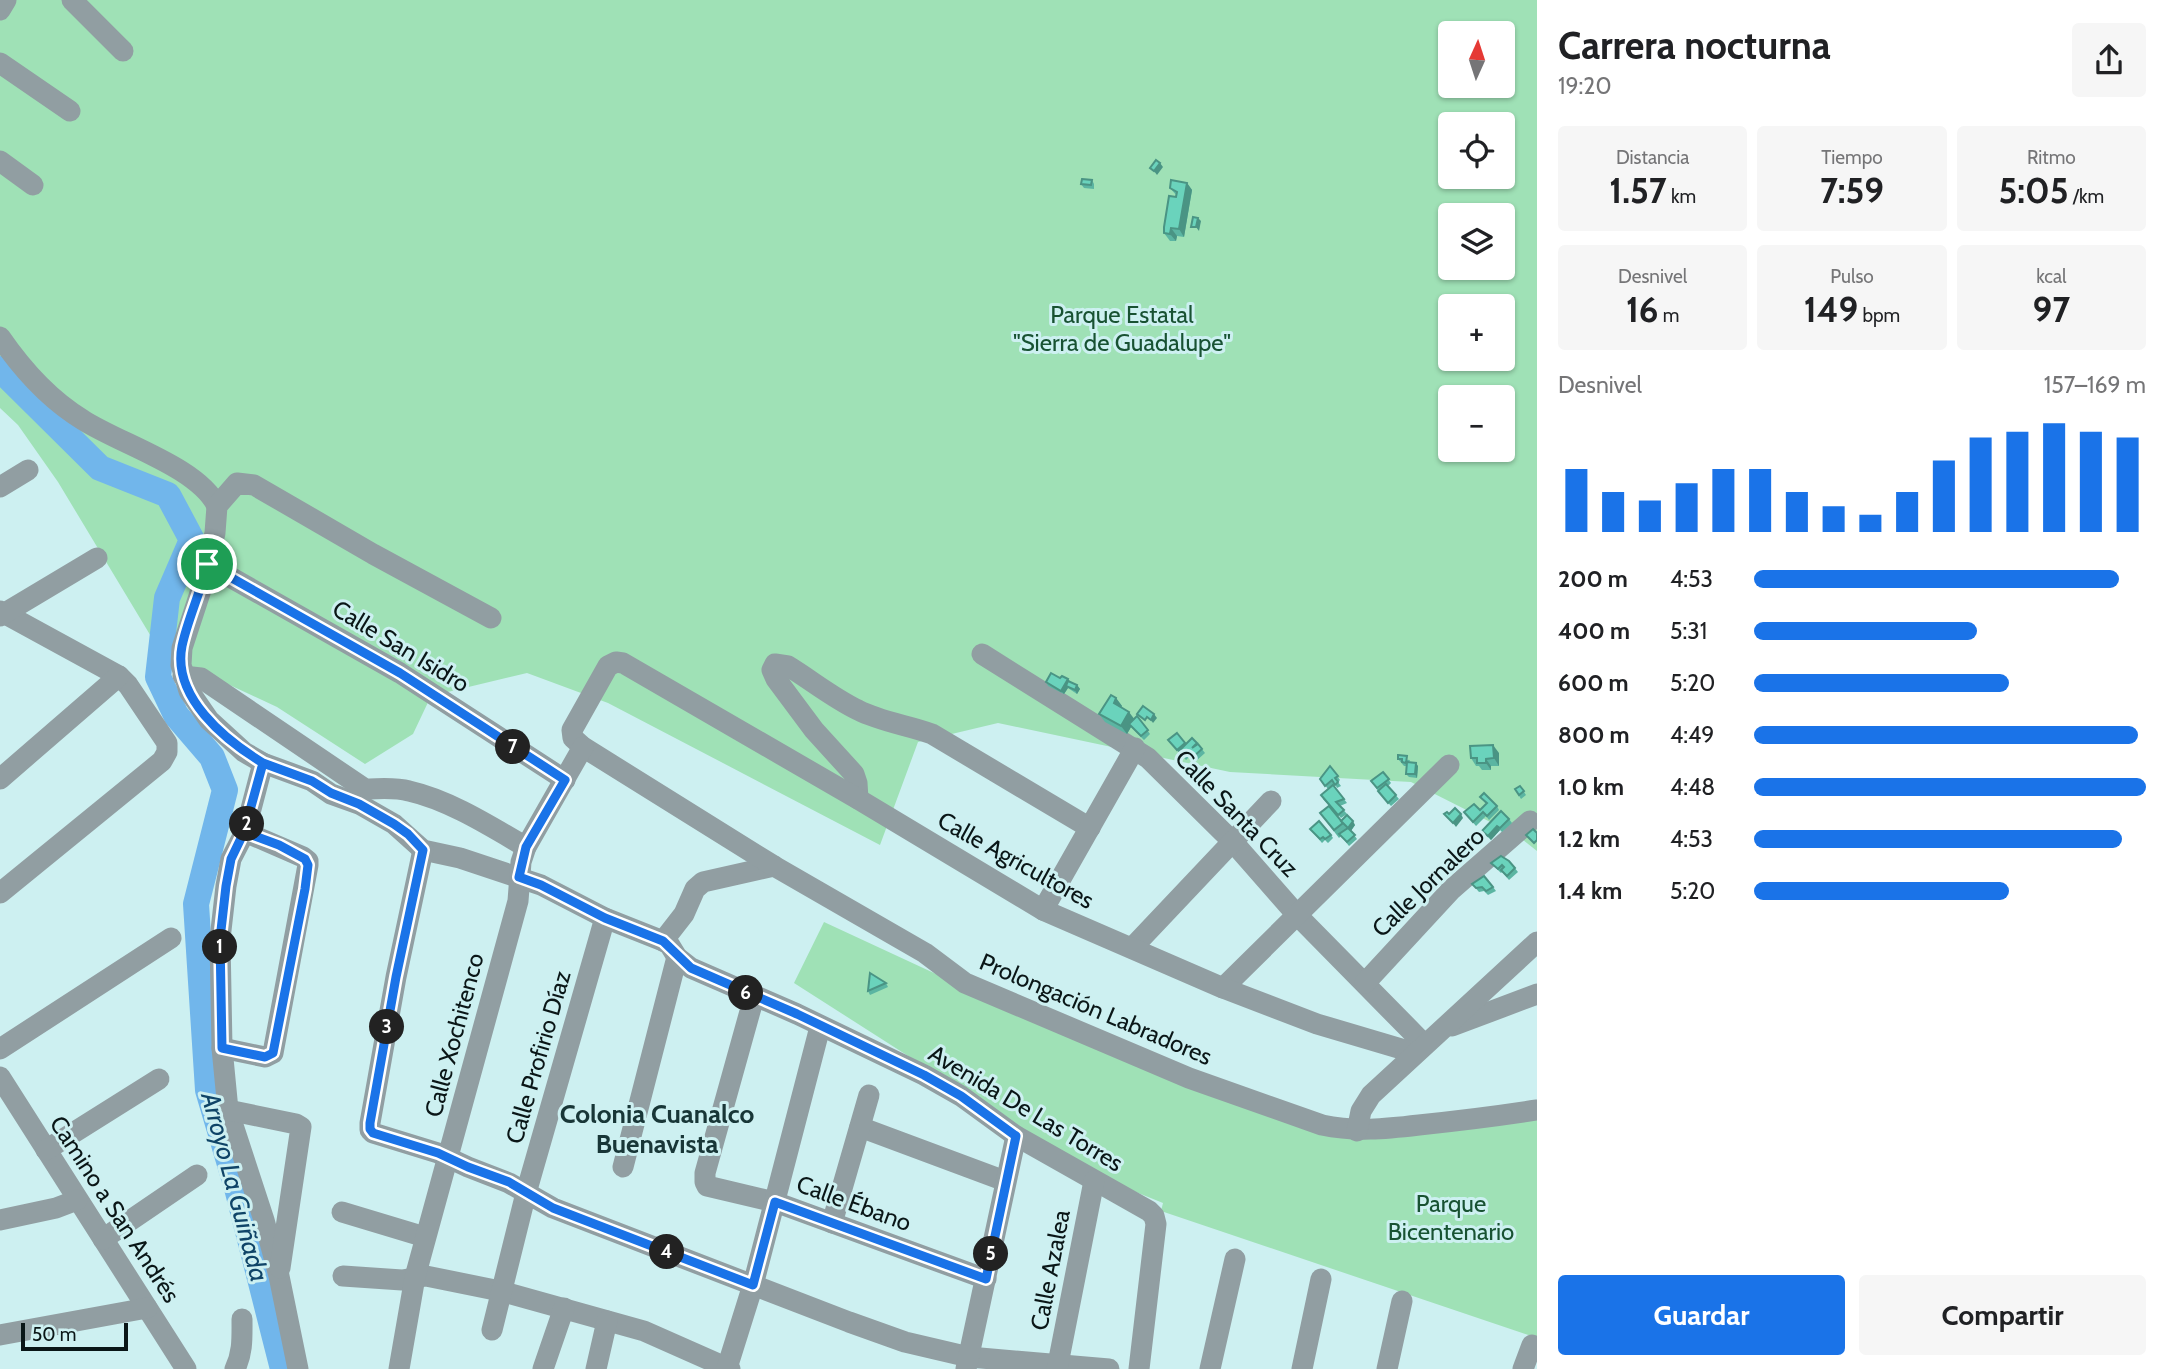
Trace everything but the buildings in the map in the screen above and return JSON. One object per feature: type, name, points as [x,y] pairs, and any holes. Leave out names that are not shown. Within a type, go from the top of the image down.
[{"type":"street","points":[[0,10],[6,0]]},
{"type":"street","points":[[72,0],[123,51]]},
{"type":"street","points":[[0,63],[70,111]]},
{"type":"street","points":[[0,161],[33,185]]},
{"type":"street","points":[[0,337],[16,360],[55,399],[79,418],[189,477],[207,492],[217,506]]},
{"type":"street","points":[[0,487],[28,471]]},
{"type":"street","points":[[491,618],[254,485],[241,482],[233,485],[217,506],[215,533],[201,590],[182,648],[183,676],[188,691],[209,720],[244,752],[263,763],[312,781],[331,793],[362,796],[391,788],[411,791],[465,811],[526,847]]},
{"type":"street","points":[[2,613],[97,558]]},
{"type":"street","name":"Calle San Isidro","points":[[207,564],[400,673],[565,780]]},
{"type":"street","points":[[0,892],[162,761],[167,752],[167,743],[120,676],[2,613]]},
{"type":"street","name":"Calle Santa Cruz","points":[[982,654],[1149,758],[1233,842],[1297,915],[1426,1043]]},
{"type":"street","name":"Calle Xochitenco","points":[[399,1369],[415,1277],[518,901],[519,877],[526,847],[565,780],[577,741],[572,730],[608,666],[616,662]]},
{"type":"street","name":"Calle Agricultores","points":[[616,662],[623,663],[858,799],[1043,911],[1223,988],[1317,1024],[1426,1043]]},
{"type":"street","points":[[858,799],[857,783],[853,775],[814,730],[776,679],[772,670],[775,664],[788,666],[856,709],[878,719],[932,734],[1090,828]]},
{"type":"street","points":[[0,779],[120,676]]},
{"type":"street","points":[[183,676],[201,678],[362,796],[423,850],[396,977],[369,1126],[373,1133],[448,1157],[509,1182],[553,1208],[967,1363],[1109,1369]]},
{"type":"street","name":"Prolongación Labradores","points":[[577,741],[774,866],[926,953],[965,983],[1189,1078],[1322,1125],[1357,1130],[1460,1121],[1537,1110]]},
{"type":"street","points":[[1043,911],[1135,748]]},
{"type":"street","points":[[263,763],[244,832],[231,859],[223,908],[220,979],[222,1048],[228,1111],[264,1220],[279,1276],[298,1369]]},
{"type":"street","points":[[1223,988],[1449,765]]},
{"type":"street","points":[[1132,948],[1271,801]]},
{"type":"street","name":"Calle Jornalero","points":[[1364,983],[1451,890],[1531,821]]},
{"type":"street","points":[[222,1048],[265,1057],[273,1053],[308,865],[303,856],[244,832]]},
{"type":"street","name":"Avenida De Las Torres","points":[[423,850],[460,858],[541,885],[605,918],[663,941],[691,968],[797,1014],[924,1075],[961,1096],[1016,1136],[1149,1211],[1156,1224],[1139,1369]]},
{"type":"street","points":[[663,941],[684,914],[695,889],[703,882],[774,866]]},
{"type":"street","name":"Calle Profirio Díaz","points":[[492,1330],[526,1193],[605,918]]},
{"type":"street","points":[[0,1049],[171,939]]},
{"type":"street","points":[[1357,1130],[1362,1111],[1371,1095],[1537,942]]},
{"type":"street","points":[[623,1167],[677,957]]},
{"type":"street","points":[[1426,1043],[1537,994]]},
{"type":"street","name":"Calle Ébano","points":[[754,997],[705,1173],[705,1182],[712,1188],[775,1202],[986,1279]]},
{"type":"street","points":[[343,1276],[402,1280],[426,1276],[500,1291],[644,1331],[685,1359],[729,1368],[820,1027]]},
{"type":"street","name":"Camino a San Andrés","points":[[0,1077],[9,1110],[46,1150],[186,1369]]},
{"type":"street","points":[[46,1150],[159,1079]]},
{"type":"street","points":[[832,1223],[869,1095]]},
{"type":"street","points":[[228,1111],[296,1124],[302,1129],[279,1276]]},
{"type":"street","points":[[859,1128],[1005,1181]]},
{"type":"street","points":[[967,1363],[1016,1136]]},
{"type":"street","points":[[103,1239],[197,1175]]},
{"type":"street","name":"Calle Azalea","points":[[1057,1366],[1094,1181]]},
{"type":"street","points":[[0,1220],[56,1208],[77,1200]]},
{"type":"street","points":[[342,1212],[425,1237]]},
{"type":"street","points":[[1210,1369],[1235,1259]]},
{"type":"street","points":[[1302,1369],[1321,1279]]},
{"type":"street","points":[[1387,1369],[1402,1301]]},
{"type":"street","points":[[0,1335],[148,1308]]},
{"type":"street","points":[[544,1369],[564,1308]]},
{"type":"street","points":[[235,1369],[243,1345],[242,1319]]},
{"type":"street","points":[[596,1369],[607,1321]]},
{"type":"street","points":[[1523,1369],[1532,1345]]},
{"type":"green space","name":"Parque Estatal \"Sierra de Guadalupe\"","points":[[0,0],[1537,0],[1537,851],[1518,836],[1411,782],[1230,772],[998,723],[918,742],[880,845],[608,703],[527,673],[431,696],[413,734],[365,764],[277,707],[161,653],[58,482],[18,425],[0,408]]},
{"type":"green space","name":"Parque Bicentenario","points":[[824,922],[1087,1044],[1320,1132],[1537,1117],[1537,1338],[1161,1211],[1163,1203],[1096,1176],[794,983]]},
{"type":"waterway","name":"Arroyo La Guiñada","points":[[0,369],[100,468],[168,495],[192,540],[167,598],[158,677],[176,715],[212,757],[225,790],[196,904],[208,1090],[237,1188],[283,1369]]},
{"type":"district","name":"Colonia Cuanalco Buenavista","points":[[657,1129]]},
{"type":"route","points":[[207,564],[182,648],[183,676],[188,691],[209,720],[244,752],[263,763],[244,832],[228,872],[220,939],[222,1048],[265,1057],[273,1053],[305,889],[308,865],[303,856],[244,832],[252,806],[263,763],[312,781],[331,793],[359,804],[408,834],[423,850],[396,977],[369,1126],[373,1133],[428,1149],[509,1182],[553,1208],[753,1285],[775,1202],[986,1279],[1016,1136],[961,1096],[924,1075],[797,1014],[691,968],[677,957],[669,944],[605,918],[541,885],[519,877],[526,847],[565,780],[400,673],[207,564]]}]
